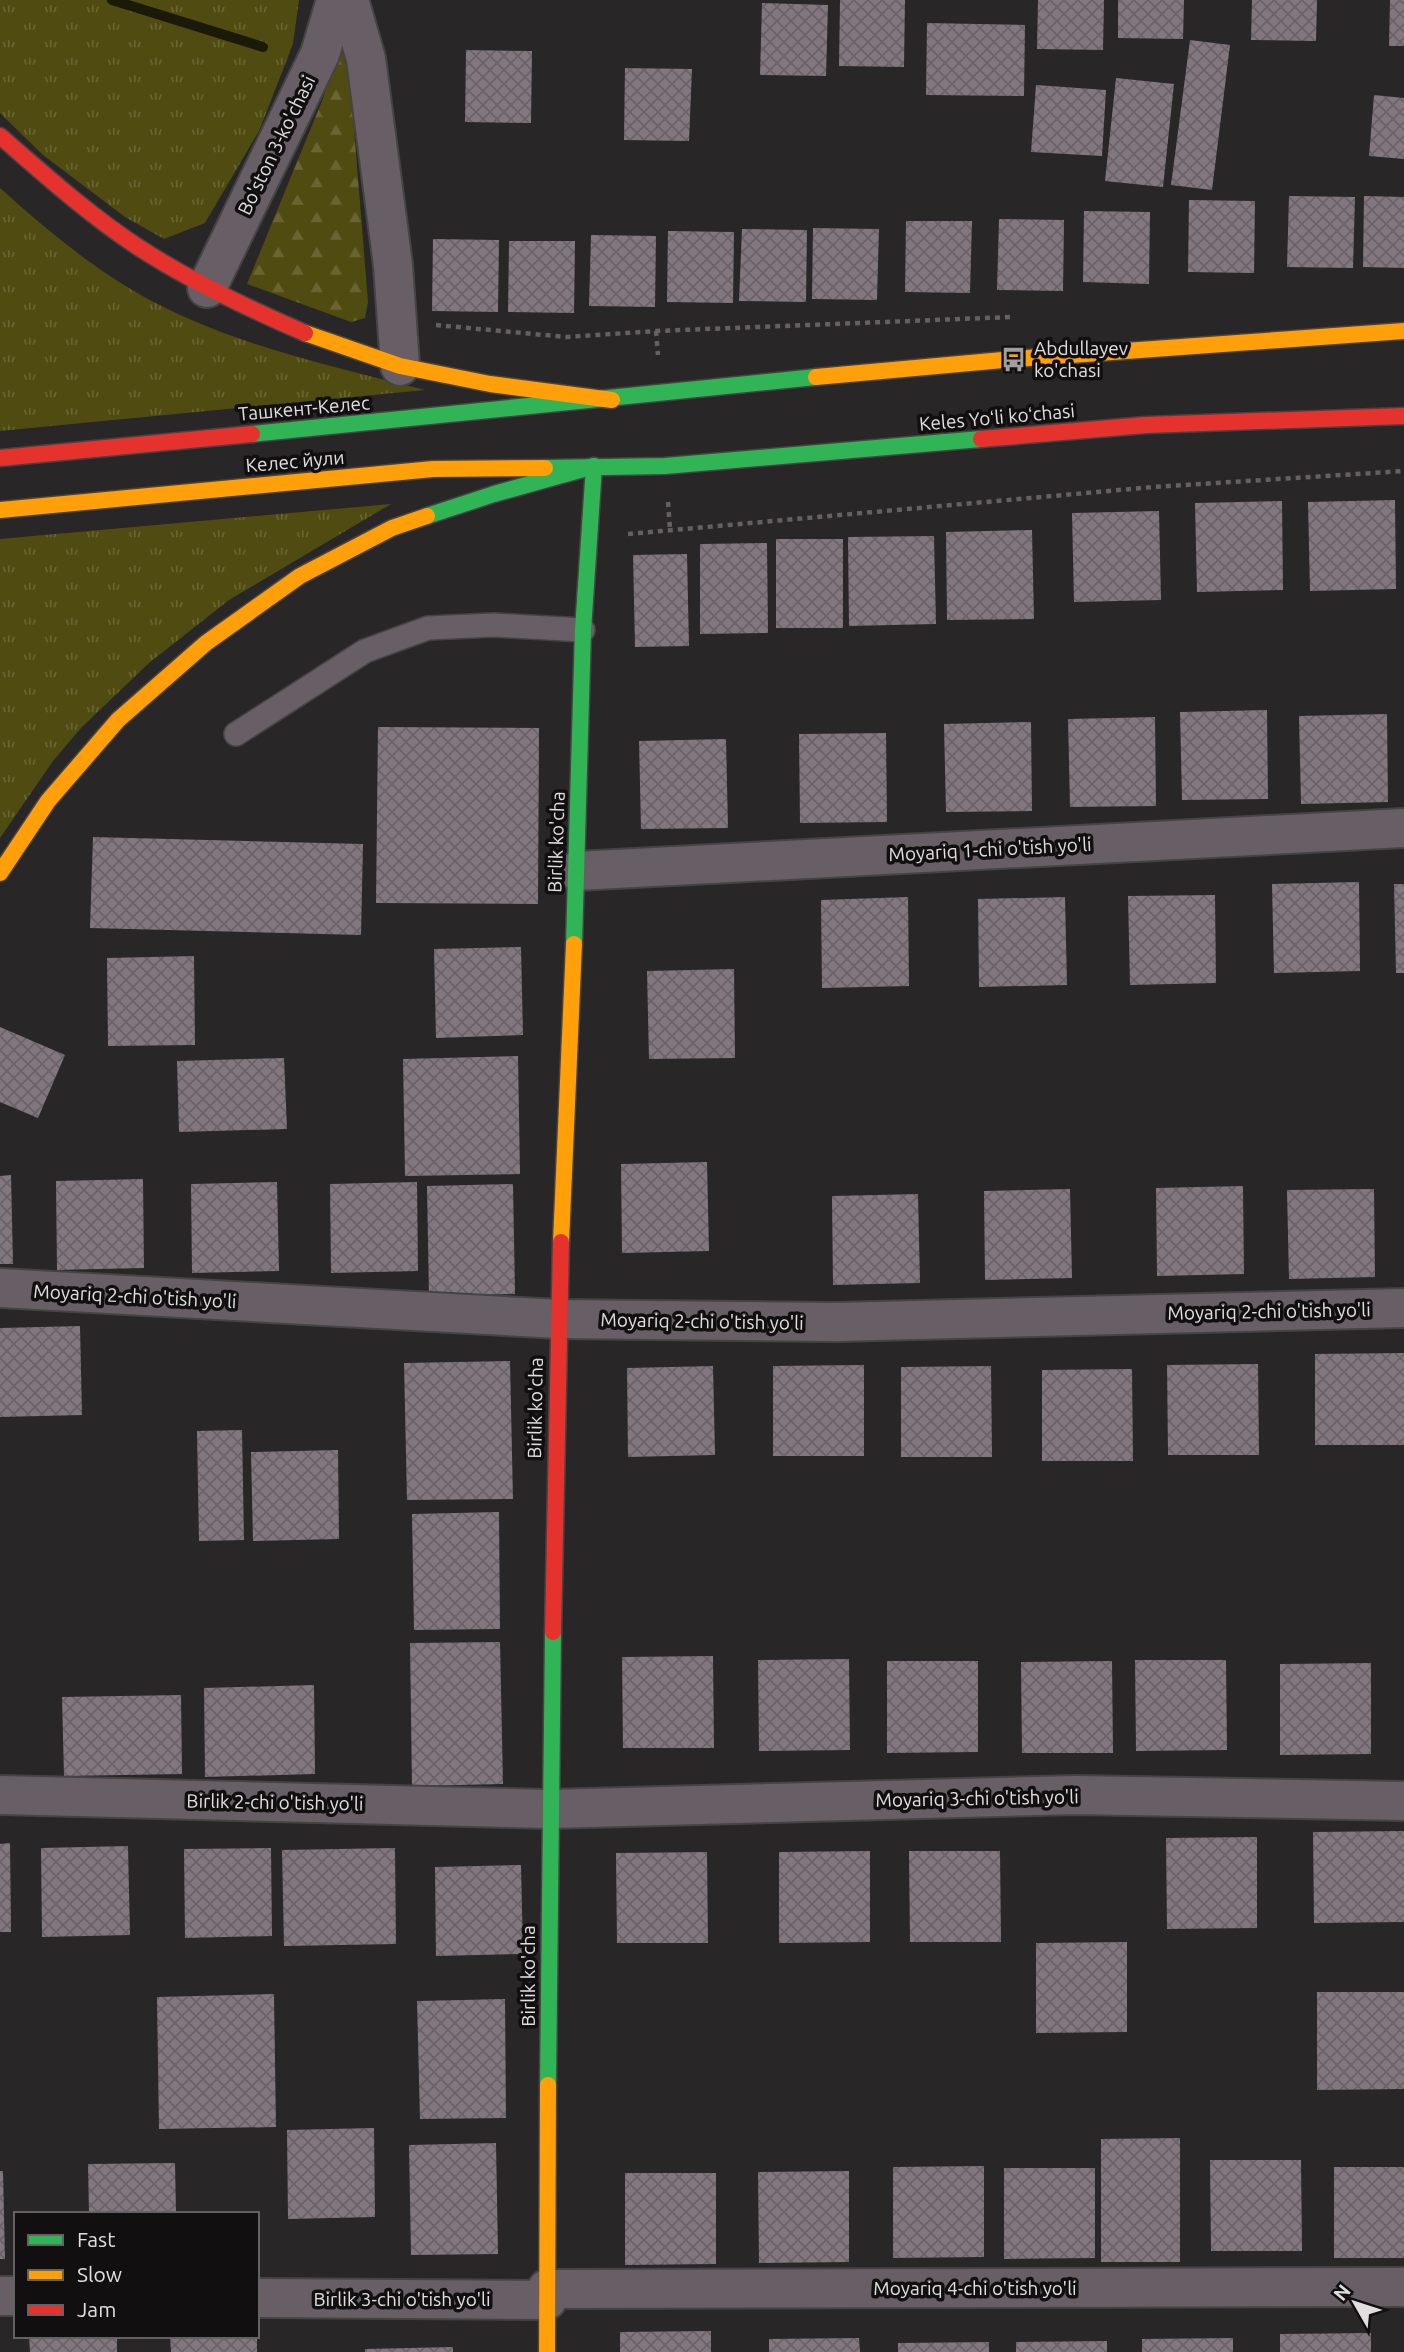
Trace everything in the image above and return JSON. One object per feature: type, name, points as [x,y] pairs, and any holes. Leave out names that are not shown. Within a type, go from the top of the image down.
[{"type":"main road","points":[[0,136],[45,177],[107,225],[207,288],[303,332],[400,366],[490,384],[612,400],[746,384],[1014,359],[1404,331]]},
{"type":"main road","name":"Ташкент-Келес","points":[[0,458],[612,400]]},
{"type":"main road","name":"Keles Yoʻli koʻchasi","points":[[594,466],[665,466],[1146,425],[1404,416]]},
{"type":"main road","points":[[0,873],[48,801],[118,719],[206,643],[300,576],[392,528],[494,494],[594,466]]},
{"type":"main road","name":"Келес йули","points":[[0,510],[433,469],[594,466]]},
{"type":"main road","name":"Birlik ko'cha","points":[[547,2352],[550,1810],[558,1319],[577,871],[583,630],[594,466]]},
{"type":"street","name":"Bo'ston 3-ko'chasi","points":[[207,288],[320,54],[336,0]]},
{"type":"street","points":[[349,0],[366,60],[393,265],[400,366]]},
{"type":"street","name":"Moyariq 1-chi o'tish yo'li","points":[[577,871],[1404,828]]},
{"type":"street","name":"Moyariq 2-chi o'tish yo'li","points":[[0,1288],[558,1319],[836,1322],[1404,1308]]},
{"type":"street","name":"Birlik 2-chi o'tish yo'li","points":[[0,1795],[550,1810]]},
{"type":"street","name":"Moyariq 3-chi o'tish yo'li","points":[[550,1810],[1076,1795],[1404,1801]]},
{"type":"street","name":"Moyariq 4-chi o'tish yo'li","points":[[547,2294],[1404,2287]]},
{"type":"street","name":"Birlik 3-chi o'tish yo'li","points":[[259,2298],[547,2294]]},
{"type":"lane","points":[[236,734],[365,651],[428,628],[494,625],[583,630]]},
{"type":"path","points":[[397,321],[566,337],[1014,317]]},
{"type":"path","points":[[656,331],[658,363]]},
{"type":"path","points":[[589,538],[1139,488],[1404,471]]},
{"type":"path","points":[[667,500],[670,529]]},
{"type":"green space","points":[[0,0],[299,0],[293,44],[259,131],[205,223],[164,239],[125,217],[43,155],[0,113]]},
{"type":"green space","points":[[338,53],[348,54],[368,302],[365,318],[351,322],[247,284],[322,101]]},
{"type":"green space","points":[[0,188],[100,270],[189,319],[305,359],[425,390],[0,431]]},
{"type":"green space","points":[[391,504],[229,600],[149,663],[81,728],[53,761],[0,838],[0,539]]},
{"type":"building","points":[[840,0],[905,0],[904,67],[839,66]]},
{"type":"building","points":[[1038,0],[1104,0],[1103,50],[1037,49]]},
{"type":"building","points":[[1118,0],[1184,0],[1183,39],[1118,38]]},
{"type":"building","points":[[1252,0],[1317,0],[1316,41],[1251,40]]},
{"type":"building","points":[[1390,0],[1404,0],[1404,46],[1389,46]]},
{"type":"building","points":[[762,3],[828,5],[826,76],[760,75]]},
{"type":"building","points":[[927,23],[1025,25],[1024,96],[926,95]]},
{"type":"building","points":[[1190,40],[1230,45],[1212,190],[1171,185]]},
{"type":"building","points":[[466,50],[532,51],[531,123],[465,122]]},
{"type":"building","points":[[625,68],[692,69],[689,141],[624,140]]},
{"type":"building","points":[[1116,78],[1174,84],[1163,187],[1105,181]]},
{"type":"building","points":[[1036,85],[1106,90],[1102,156],[1031,152]]},
{"type":"building","points":[[1374,95],[1404,98],[1404,159],[1369,156]]},
{"type":"building","points":[[1289,196],[1355,197],[1353,268],[1287,267]]},
{"type":"building","points":[[1364,196],[1404,197],[1404,268],[1363,267]]},
{"type":"building","points":[[1189,200],[1255,201],[1254,273],[1188,272]]},
{"type":"building","points":[[1084,211],[1150,212],[1149,284],[1083,282]]},
{"type":"building","points":[[999,219],[1064,220],[1063,291],[997,290]]},
{"type":"building","points":[[906,221],[972,221],[970,293],[905,292]]},
{"type":"building","points":[[813,228],[879,229],[877,300],[812,299]]},
{"type":"building","points":[[742,229],[807,230],[806,302],[739,301]]},
{"type":"building","points":[[668,231],[734,232],[733,303],[667,302]]},
{"type":"building","points":[[591,235],[656,236],[655,307],[589,306]]},
{"type":"building","points":[[433,239],[499,240],[498,312],[432,311]]},
{"type":"building","points":[[509,241],[575,241],[574,313],[508,312]]},
{"type":"building","points":[[1395,500],[1396,589],[1310,591],[1308,502]]},
{"type":"building","points":[[1282,501],[1283,590],[1197,592],[1195,503]]},
{"type":"building","points":[[1159,511],[1161,600],[1074,602],[1072,513]]},
{"type":"building","points":[[1032,530],[1034,619],[947,620],[946,532]]},
{"type":"building","points":[[934,536],[936,624],[849,626],[848,537]]},
{"type":"building","points":[[776,539],[843,539],[843,628],[776,628]]},
{"type":"building","points":[[767,543],[768,633],[700,634],[700,544]]},
{"type":"building","points":[[687,554],[689,646],[635,647],[633,555]]},
{"type":"building","points":[[1267,710],[1268,799],[1182,800],[1180,712]]},
{"type":"building","points":[[1387,714],[1388,802],[1301,804],[1299,716]]},
{"type":"building","points":[[1155,717],[1156,806],[1070,807],[1068,719]]},
{"type":"building","points":[[1031,722],[1032,811],[946,812],[944,724]]},
{"type":"building","points":[[378,727],[539,728],[538,904],[376,903]]},
{"type":"building","points":[[886,733],[887,822],[800,823],[799,734]]},
{"type":"building","points":[[726,739],[728,828],[641,829],[639,741]]},
{"type":"building","points":[[93,837],[363,844],[361,935],[90,928]]},
{"type":"building","points":[[1359,882],[1360,971],[1274,973],[1272,884]]},
{"type":"building","points":[[1394,884],[1404,884],[1404,973],[1396,973]]},
{"type":"building","points":[[1215,895],[1216,983],[1130,985],[1128,896]]},
{"type":"building","points":[[908,897],[909,986],[822,988],[821,900]]},
{"type":"building","points":[[1065,897],[1067,985],[979,987],[978,899]]},
{"type":"building","points":[[521,947],[523,1035],[436,1038],[434,949]]},
{"type":"building","points":[[194,956],[195,1045],[108,1046],[107,958]]},
{"type":"building","points":[[734,969],[735,1058],[649,1059],[647,971]]},
{"type":"building","points":[[0,1027],[65,1055],[38,1118],[0,1102]]},
{"type":"building","points":[[518,1056],[520,1174],[405,1176],[403,1059]]},
{"type":"building","points":[[284,1058],[287,1129],[179,1132],[177,1061]]},
{"type":"building","points":[[707,1162],[709,1251],[622,1253],[621,1164]]},
{"type":"building","points":[[11,1175],[13,1264],[0,1264],[0,1176]]},
{"type":"building","points":[[143,1179],[144,1268],[57,1270],[56,1181]]},
{"type":"building","points":[[277,1182],[279,1271],[192,1273],[191,1184]]},
{"type":"building","points":[[417,1182],[418,1271],[331,1273],[330,1184]]},
{"type":"building","points":[[513,1184],[515,1294],[429,1296],[427,1186]]},
{"type":"building","points":[[1243,1186],[1244,1274],[1157,1276],[1156,1188]]},
{"type":"building","points":[[1070,1189],[1072,1278],[985,1280],[984,1191]]},
{"type":"building","points":[[1374,1189],[1375,1277],[1289,1279],[1287,1190]]},
{"type":"building","points":[[918,1194],[920,1283],[833,1285],[832,1196]]},
{"type":"building","points":[[80,1326],[82,1415],[0,1417],[0,1328]]},
{"type":"building","points":[[1404,1353],[1404,1445],[1315,1445],[1315,1354]]},
{"type":"building","points":[[510,1361],[513,1499],[407,1500],[404,1363]]},
{"type":"building","points":[[1258,1364],[1259,1455],[1168,1455],[1167,1365]]},
{"type":"building","points":[[864,1365],[864,1456],[773,1456],[773,1366]]},
{"type":"building","points":[[713,1366],[715,1455],[628,1457],[627,1368]]},
{"type":"building","points":[[991,1366],[992,1457],[901,1457],[901,1367]]},
{"type":"building","points":[[1132,1369],[1133,1461],[1042,1461],[1042,1370]]},
{"type":"building","points":[[242,1430],[244,1540],[199,1541],[197,1431]]},
{"type":"building","points":[[338,1450],[339,1539],[253,1541],[251,1452]]},
{"type":"building","points":[[499,1512],[500,1629],[414,1630],[412,1514]]},
{"type":"building","points":[[500,1642],[503,1784],[412,1786],[410,1643]]},
{"type":"building","points":[[713,1656],[714,1748],[623,1748],[622,1657]]},
{"type":"building","points":[[849,1659],[850,1750],[759,1751],[758,1660]]},
{"type":"building","points":[[1135,1660],[1226,1660],[1227,1750],[1136,1751]]},
{"type":"building","points":[[887,1661],[978,1661],[978,1752],[887,1753]]},
{"type":"building","points":[[1112,1661],[1113,1753],[1022,1753],[1021,1662]]},
{"type":"building","points":[[1371,1663],[1371,1754],[1280,1755],[1280,1664]]},
{"type":"building","points":[[314,1685],[315,1774],[205,1777],[204,1688]]},
{"type":"building","points":[[181,1695],[182,1774],[64,1776],[62,1697]]},
{"type":"building","points":[[1404,1831],[1404,1922],[1314,1923],[1313,1832]]},
{"type":"building","points":[[1257,1837],[1257,1928],[1167,1929],[1166,1838]]},
{"type":"building","points":[[10,1843],[11,1932],[0,1932],[0,1844]]},
{"type":"building","points":[[128,1846],[130,1935],[42,1937],[41,1848]]},
{"type":"building","points":[[271,1848],[272,1936],[185,1938],[184,1849]]},
{"type":"building","points":[[395,1848],[396,1944],[284,1946],[282,1850]]},
{"type":"building","points":[[870,1851],[870,1942],[779,1943],[779,1852]]},
{"type":"building","points":[[909,1851],[1000,1851],[1001,1942],[910,1942]]},
{"type":"building","points":[[707,1852],[708,1943],[617,1943],[616,1853]]},
{"type":"building","points":[[521,1865],[523,1954],[436,1956],[435,1867]]},
{"type":"building","points":[[1127,1942],[1127,2032],[1036,2033],[1036,1943]]},
{"type":"building","points":[[1317,1992],[1404,1992],[1404,2089],[1317,2090]]},
{"type":"building","points":[[274,1994],[276,2127],[159,2129],[157,1997]]},
{"type":"building","points":[[505,1999],[506,2118],[420,2119],[417,2001]]},
{"type":"building","points":[[374,2128],[375,2217],[288,2219],[287,2130]]},
{"type":"building","points":[[1180,2138],[1180,2262],[1101,2262],[1101,2139]]},
{"type":"building","points":[[496,2143],[498,2254],[411,2255],[409,2145]]},
{"type":"building","points":[[1210,2160],[1301,2160],[1302,2251],[1211,2251]]},
{"type":"building","points":[[175,2163],[176,2212],[89,2212],[88,2164]]},
{"type":"building","points":[[984,2166],[984,2257],[893,2258],[893,2167]]},
{"type":"building","points":[[1334,2167],[1404,2167],[1404,2258],[1334,2258]]},
{"type":"building","points":[[1004,2168],[1095,2168],[1095,2258],[1004,2259]]},
{"type":"building","points":[[0,2171],[3,2171],[5,2259],[0,2259]]},
{"type":"building","points":[[849,2171],[849,2262],[759,2263],[758,2172]]},
{"type":"building","points":[[625,2173],[716,2173],[716,2264],[625,2265]]},
{"type":"building","points":[[711,2331],[711,2352],[620,2352],[620,2332]]},
{"type":"building","points":[[1371,2333],[1371,2352],[1280,2352],[1280,2334]]},
{"type":"building","points":[[29,2338],[117,2338],[117,2352],[30,2352]]},
{"type":"building","points":[[170,2338],[257,2338],[257,2352],[171,2352]]},
{"type":"building","points":[[859,2338],[860,2352],[769,2352],[769,2339]]},
{"type":"building","points":[[1233,2338],[1233,2352],[1142,2352],[1142,2339]]},
{"type":"building","points":[[1107,2341],[1107,2352],[1016,2352],[1016,2342]]},
{"type":"building","points":[[989,2342],[989,2352],[898,2352],[898,2343]]},
{"type":"building","points":[[453,2347],[453,2352],[365,2352],[365,2349]]},
{"type":"waterway","points":[[112,0],[263,47]]},
{"type":"traffic: fast","points":[[252,434],[816,377]]},
{"type":"traffic: fast","points":[[545,468],[665,466],[981,439]]},
{"type":"traffic: fast","points":[[574,944],[583,630],[594,466]]},
{"type":"traffic: fast","points":[[427,516],[594,466]]},
{"type":"traffic: fast","points":[[548,2085],[553,1632]]},
{"type":"traffic: slow","points":[[816,377],[1014,359],[1404,331]]},
{"type":"traffic: slow","points":[[305,333],[400,366],[490,384],[612,400]]},
{"type":"traffic: slow","points":[[0,510],[433,469],[545,468]]},
{"type":"traffic: slow","points":[[0,873],[48,801],[118,720],[206,643],[300,576],[392,528],[427,516]]},
{"type":"traffic: slow","points":[[561,1242],[574,944]]},
{"type":"traffic: slow","points":[[547,2352],[548,2085]]},
{"type":"traffic: jam","points":[[0,136],[84,208],[138,247],[219,293],[305,333]]},
{"type":"traffic: jam","points":[[981,439],[1146,425],[1404,416]]},
{"type":"traffic: jam","points":[[0,458],[252,434]]},
{"type":"traffic: jam","points":[[553,1632],[561,1242]]},
{"type":"place","name":"Abdullayev ko'chasi","points":[[1014,359]]}]
